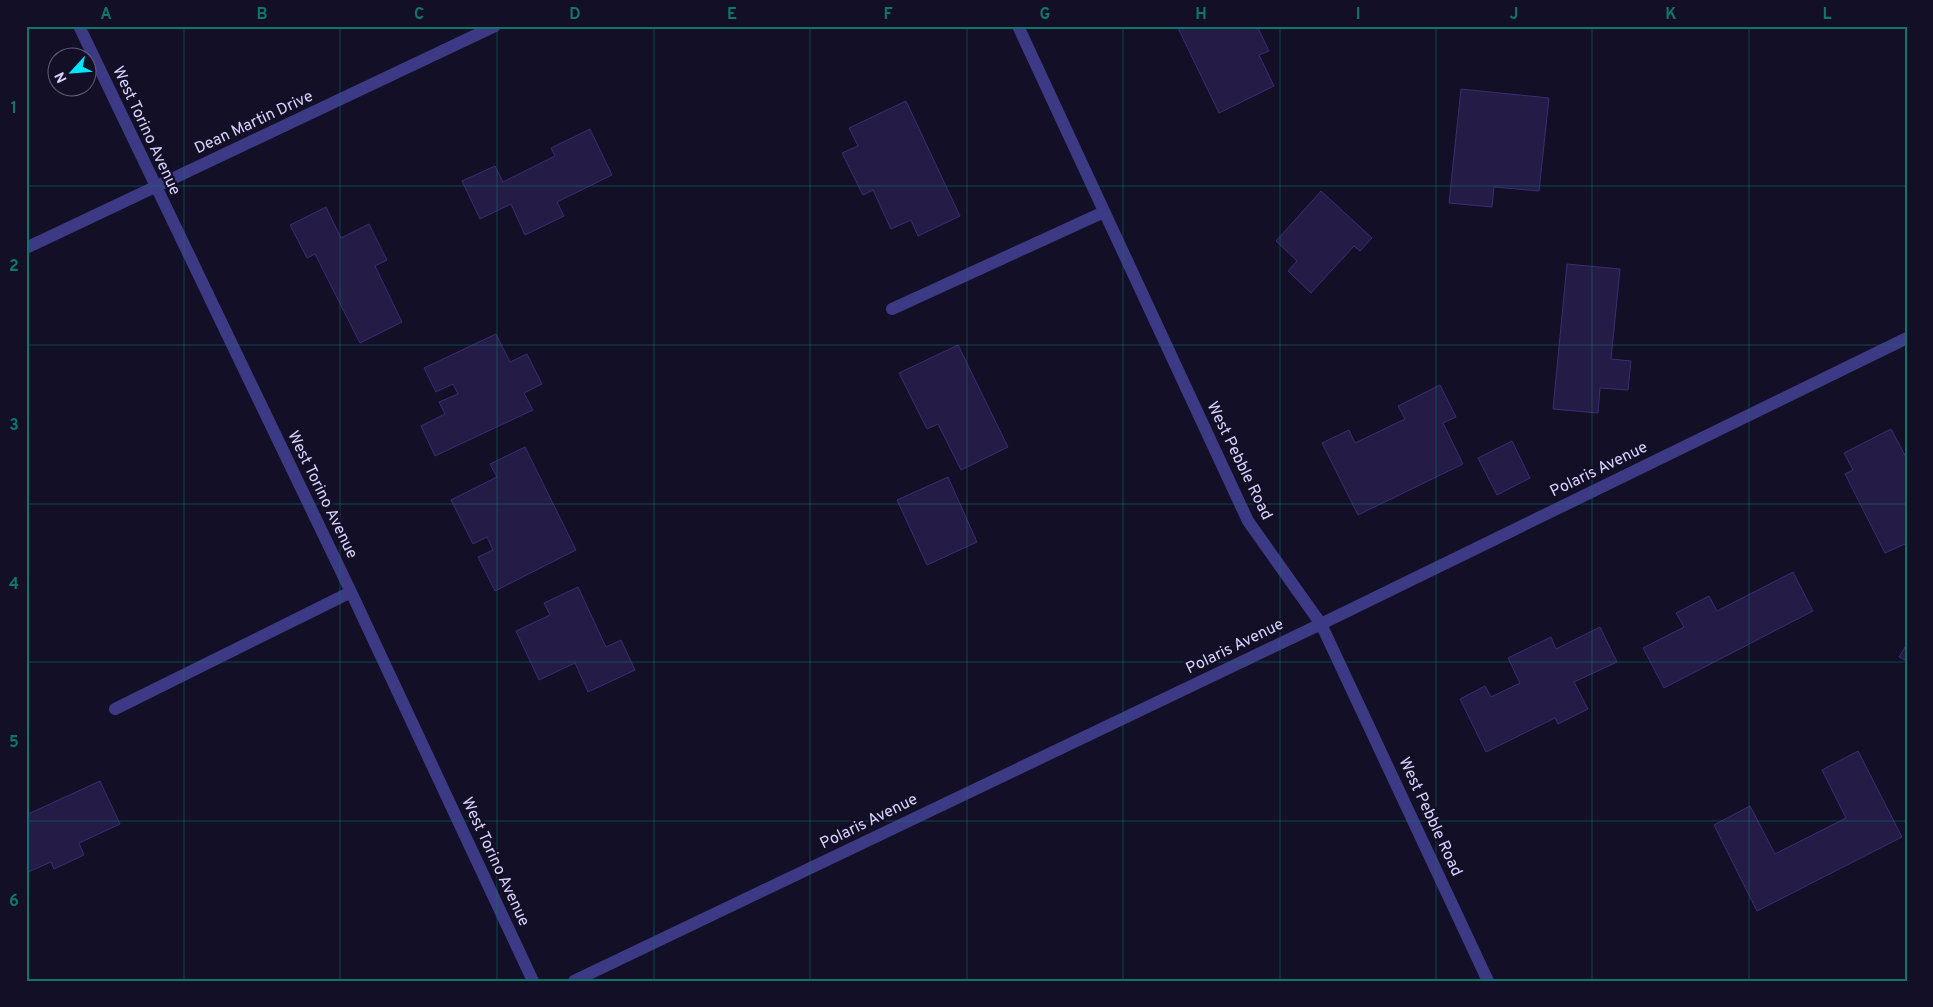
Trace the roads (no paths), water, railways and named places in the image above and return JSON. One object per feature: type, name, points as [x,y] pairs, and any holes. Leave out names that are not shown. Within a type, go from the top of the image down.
[{"type":"street","name":"West Torino Avenue","points":[[78,26],[351,592],[533,981]]},
{"type":"street","name":"Dean Martin Drive","points":[[26,248],[495,26]]},
{"type":"street","name":"West Pebble Road","points":[[1018,26],[1248,521],[1321,624],[1488,981]]},
{"type":"street","points":[[892,309],[1104,212]]},
{"type":"street","name":"Polaris Avenue","points":[[574,981],[1321,624],[1907,338]]},
{"type":"street","points":[[115,709],[351,592]]}]
